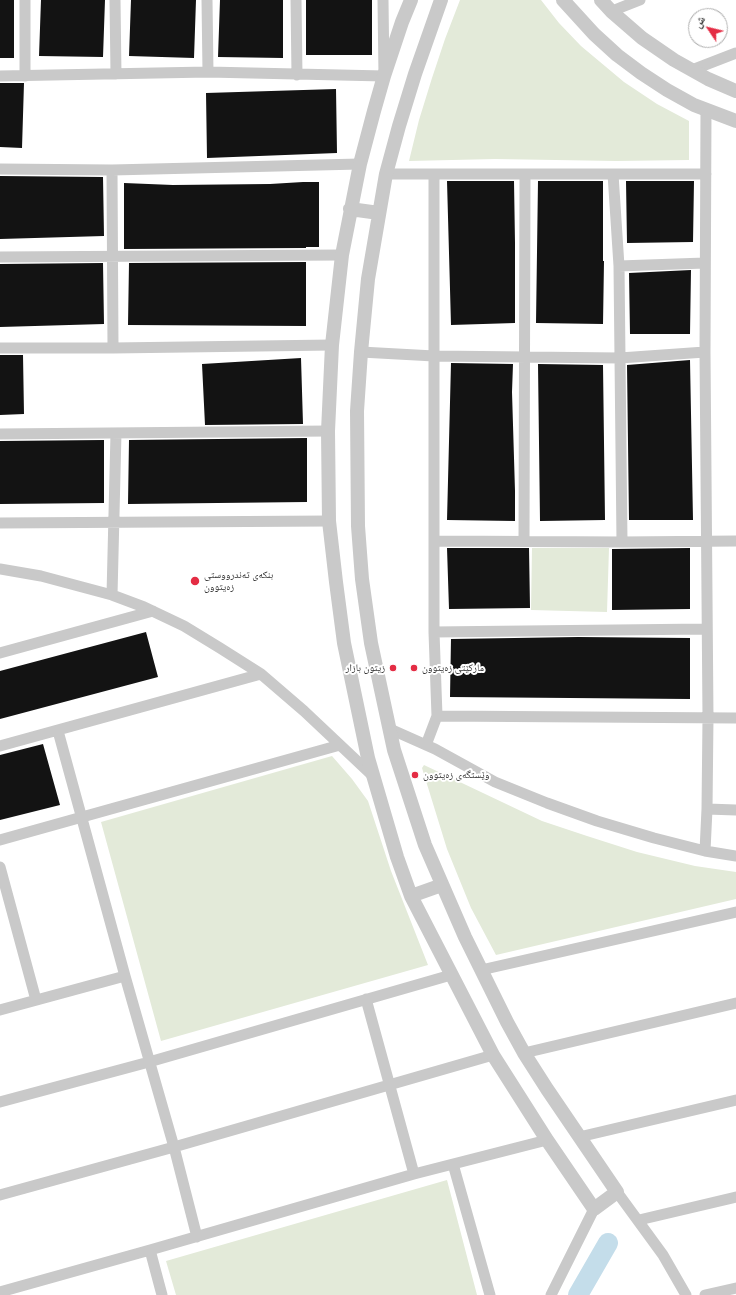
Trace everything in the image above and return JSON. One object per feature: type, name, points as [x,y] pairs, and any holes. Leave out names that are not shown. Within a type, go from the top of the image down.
[{"type":"street","points":[[25,0],[25,76]]},
{"type":"street","points":[[115,0],[116,74]]},
{"type":"street","points":[[207,0],[208,72]]},
{"type":"street","points":[[296,0],[297,75]]},
{"type":"street","points":[[384,0],[384,76]]},
{"type":"street","points":[[411,0],[384,76],[360,164],[342,255],[332,345],[328,431],[329,521],[344,643],[368,758],[397,857],[411,896],[493,1055],[547,1140],[594,1209]]},
{"type":"street","points":[[441,0],[415,74],[386,174],[368,279],[357,411],[357,475],[358,526],[361,564],[371,643],[394,750],[425,845],[465,937],[524,1053],[579,1137],[663,1255],[686,1295]]},
{"type":"street","points":[[563,0],[594,34],[616,55],[641,74],[667,90],[706,110],[736,122]]},
{"type":"street","points":[[601,0],[642,38],[674,60],[708,79],[736,91]]},
{"type":"street","points":[[612,11],[640,0]]},
{"type":"street","points":[[692,70],[736,52]]},
{"type":"street","points":[[0,76],[208,72],[384,76]]},
{"type":"street","points":[[704,851],[707,809],[708,718],[706,629],[707,540],[705,352],[706,110]]},
{"type":"street","points":[[0,169],[112,170],[360,164]]},
{"type":"street","points":[[112,170],[113,348]]},
{"type":"street","points":[[386,174],[706,174]]},
{"type":"street","points":[[426,745],[437,716],[434,632],[434,174]]},
{"type":"street","points":[[524,541],[525,174]]},
{"type":"street","points":[[613,174],[619,266],[622,542]]},
{"type":"street","points":[[350,209],[379,213]]},
{"type":"street","points":[[0,257],[342,255]]},
{"type":"street","points":[[619,266],[705,262]]},
{"type":"street","points":[[0,348],[332,345]]},
{"type":"street","points":[[361,352],[434,356],[620,358],[705,352]]},
{"type":"street","points":[[0,434],[328,431]]},
{"type":"street","points":[[112,595],[116,433]]},
{"type":"street","points":[[0,523],[329,521]]},
{"type":"street","points":[[434,541],[736,541]]},
{"type":"street","points":[[0,569],[41,576],[112,595],[184,626],[261,674],[304,711],[374,778]]},
{"type":"street","points":[[0,654],[153,612]]},
{"type":"street","points":[[434,632],[706,629]]},
{"type":"street","points":[[0,746],[261,674]]},
{"type":"street","points":[[437,716],[736,718]]},
{"type":"street","points":[[390,729],[426,745],[495,782],[547,803],[597,821],[654,838],[704,851],[736,856]]},
{"type":"street","points":[[58,731],[125,976],[174,1147],[197,1237]]},
{"type":"street","points":[[0,840],[340,745]]},
{"type":"street","points":[[707,809],[736,810]]},
{"type":"street","points":[[0,867],[36,1000]]},
{"type":"street","points":[[411,896],[442,885]]},
{"type":"street","points":[[481,970],[736,912]]},
{"type":"street","points":[[0,1102],[149,1062],[451,975]]},
{"type":"street","points":[[0,1010],[125,976]]},
{"type":"street","points":[[366,999],[414,1174]]},
{"type":"street","points":[[524,1053],[736,1003]]},
{"type":"street","points":[[0,1195],[174,1147],[493,1055]]},
{"type":"street","points":[[579,1137],[736,1100]]},
{"type":"street","points":[[0,1292],[414,1174],[547,1140]]},
{"type":"street","points":[[453,1164],[490,1295]]},
{"type":"street","points":[[551,1295],[594,1209],[617,1192]]},
{"type":"street","points":[[638,1220],[736,1197]]},
{"type":"street","points":[[150,1250],[162,1295]]},
{"type":"street","points":[[705,1295],[736,1288]]},
{"type":"green space","points":[[460,0],[541,0],[559,23],[581,46],[624,82],[657,104],[689,121],[689,160],[616,161],[495,159],[409,161],[419,120],[432,78]]},
{"type":"green space","points":[[532,548],[609,548],[607,612],[531,610]]},
{"type":"green space","points":[[332,756],[352,779],[368,801],[391,871],[428,965],[161,1041],[101,822]]},
{"type":"green space","points":[[424,765],[542,821],[637,852],[695,866],[736,872],[736,899],[496,955],[471,908],[447,849],[422,768]]},
{"type":"green space","points":[[447,1180],[477,1295],[176,1295],[166,1261]]},
{"type":"building","points":[[0,0],[14,0],[14,58],[0,58]]},
{"type":"building","points":[[41,0],[105,0],[103,57],[39,56]]},
{"type":"building","points":[[131,0],[196,0],[194,58],[129,56]]},
{"type":"building","points":[[220,0],[283,0],[283,58],[218,57]]},
{"type":"building","points":[[306,0],[372,0],[372,55],[306,55]]},
{"type":"building","points":[[0,83],[24,83],[22,148],[0,147]]},
{"type":"building","points":[[336,89],[337,153],[207,158],[206,93]]},
{"type":"building","points":[[0,176],[103,177],[104,236],[0,239]]},
{"type":"building","points":[[447,181],[514,181],[515,323],[451,325]]},
{"type":"building","points":[[538,181],[603,181],[603,324],[536,323]]},
{"type":"building","points":[[626,181],[694,181],[693,242],[627,243]]},
{"type":"building","points":[[319,182],[319,247],[124,249],[124,183],[173,185],[270,184]]},
{"type":"building","points":[[306,262],[306,326],[128,325],[129,263]]},
{"type":"building","points":[[103,263],[104,324],[0,327],[0,264]]},
{"type":"building","points":[[691,270],[690,334],[630,334],[629,273]]},
{"type":"building","points":[[0,355],[23,355],[24,414],[0,415]]},
{"type":"building","points":[[301,358],[303,424],[205,425],[202,364]]},
{"type":"building","points":[[690,360],[693,520],[629,520],[627,365]]},
{"type":"building","points":[[451,363],[513,364],[512,392],[515,521],[447,520]]},
{"type":"building","points":[[538,364],[603,365],[605,520],[540,521]]},
{"type":"building","points":[[307,438],[307,502],[128,504],[129,440]]},
{"type":"building","points":[[104,440],[104,503],[0,504],[0,441]]},
{"type":"building","points":[[447,548],[529,548],[530,608],[449,609]]},
{"type":"building","points":[[690,548],[690,609],[612,610],[612,549]]},
{"type":"building","points":[[146,632],[158,677],[0,719],[0,671]]},
{"type":"building","points":[[578,637],[690,638],[690,699],[450,697],[451,639]]},
{"type":"building","points":[[43,744],[60,805],[0,820],[0,755]]},
{"type":"waterway","points":[[578,1295],[608,1243]]},
{"type":"place","name":"بنکەی تەندرووستی زەیتوون","points":[[195,581]]},
{"type":"place","name":"زيتون بازار","points":[[393,668]]},
{"type":"place","name":"مارکێتی زەیتوون","points":[[414,668]]},
{"type":"place","name":"وێستگەی زەیتوون","points":[[415,775]]}]
